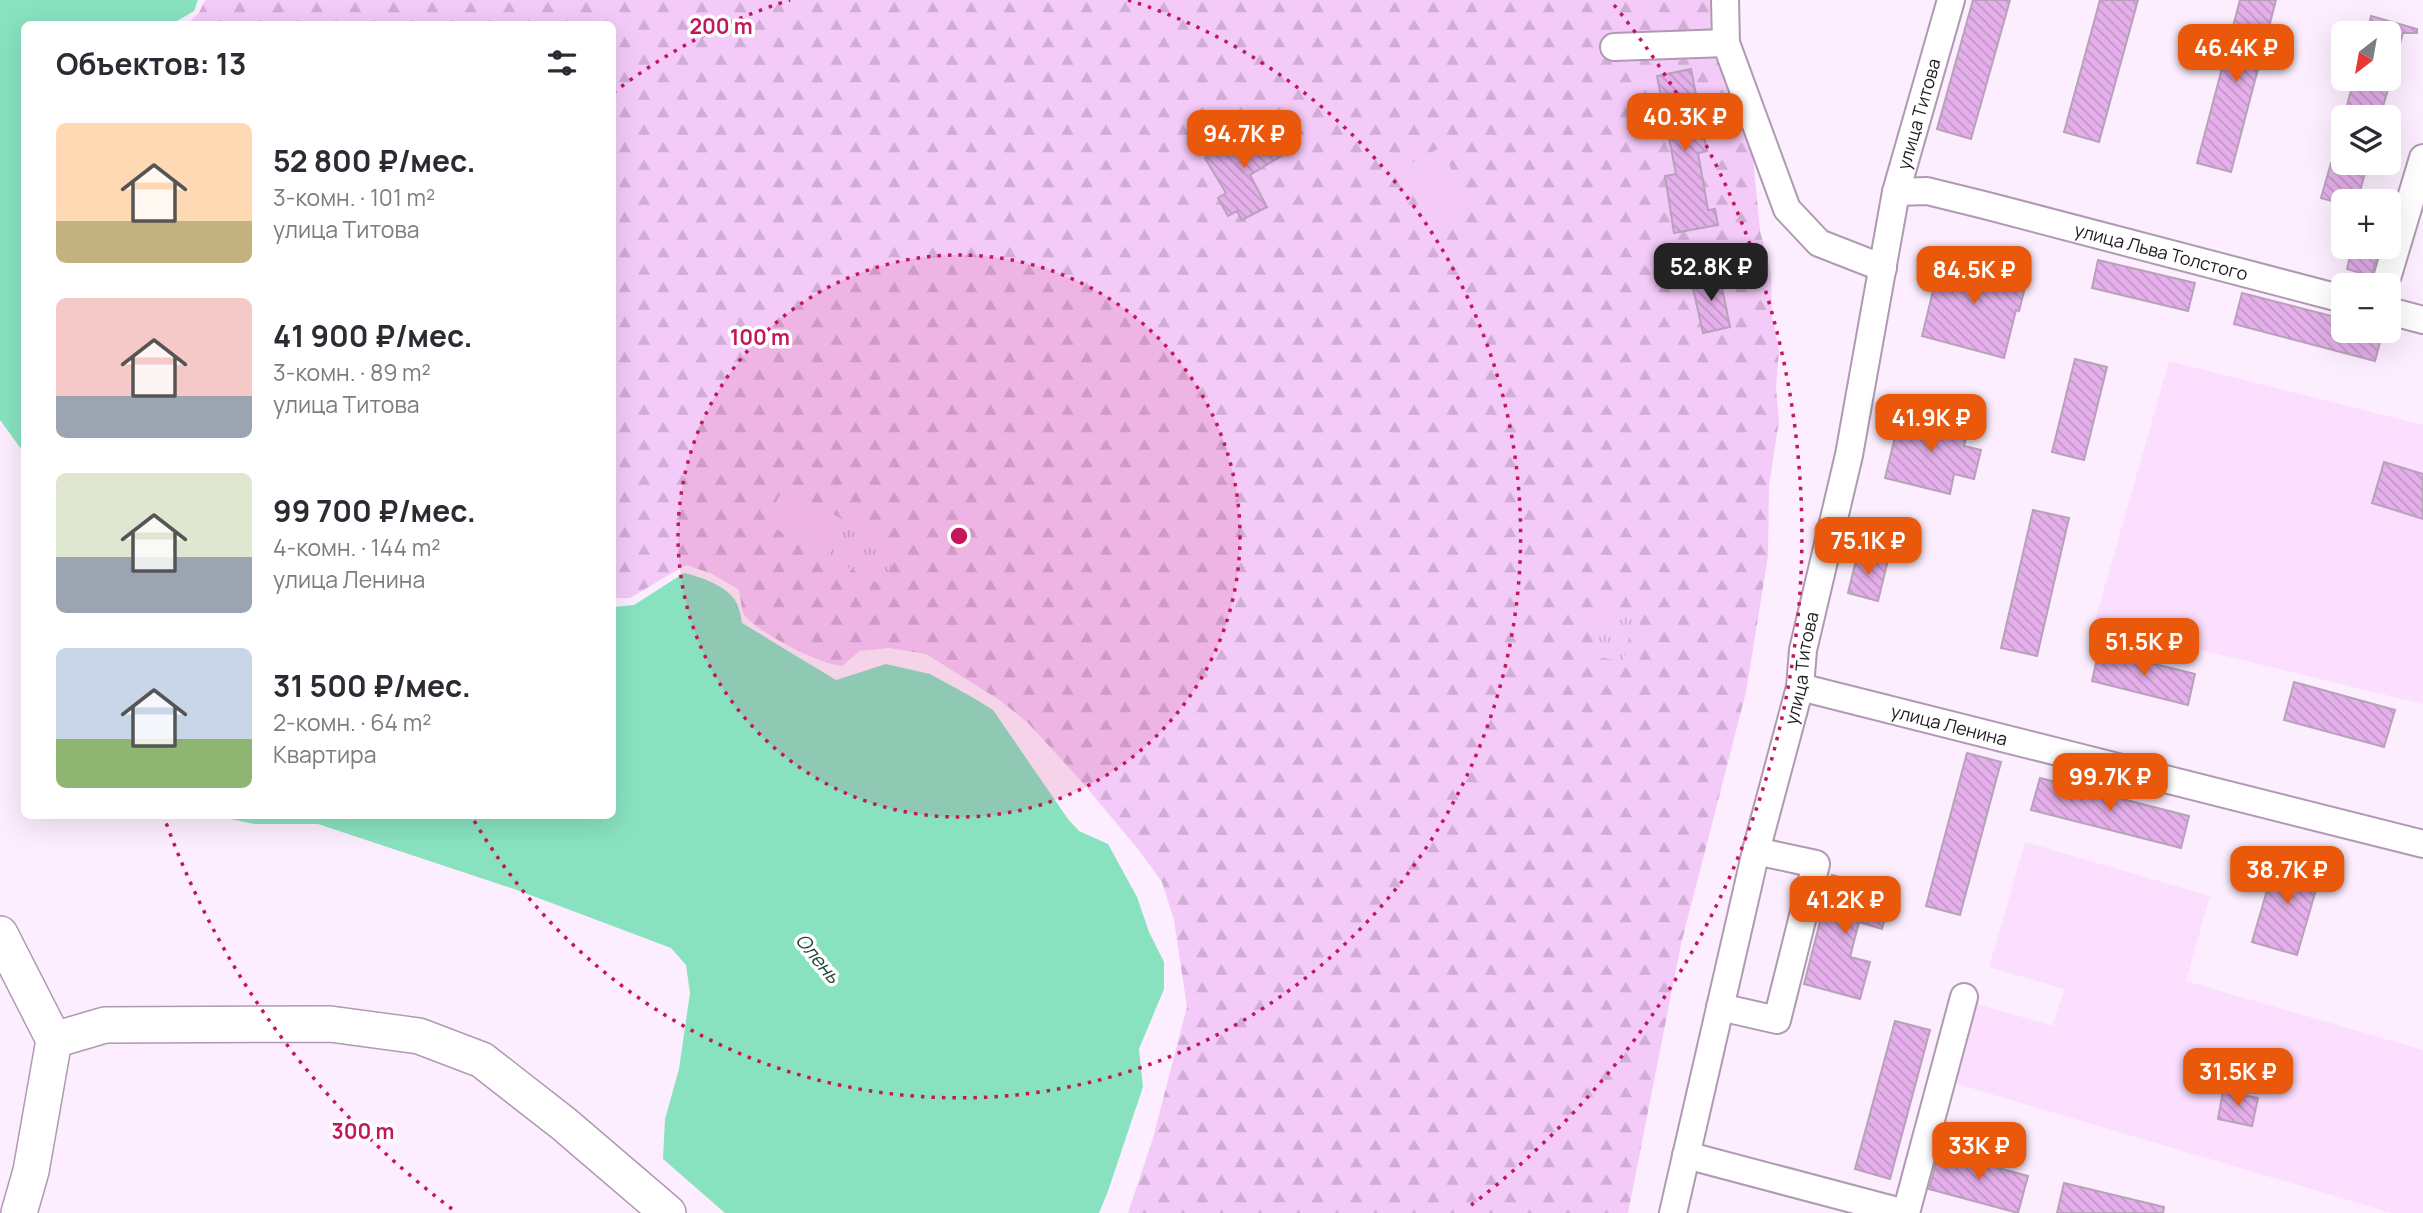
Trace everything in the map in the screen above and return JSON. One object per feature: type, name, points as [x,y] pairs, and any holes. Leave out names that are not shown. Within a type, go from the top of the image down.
[{"type":"main road","points":[[0,934],[54,1040],[31,1171],[19,1213]]},
{"type":"main road","points":[[54,1040],[105,1025],[330,1024],[419,1036],[482,1060],[564,1124],[668,1213]]},
{"type":"street","points":[[1725,0],[1726,43],[1787,209],[1819,243],[1883,268]]},
{"type":"street","name":"улица Титова","points":[[1673,1213],[1756,851],[1800,687],[1803,650],[1849,455],[1896,192],[1951,0]]},
{"type":"street","points":[[1614,47],[1726,43]]},
{"type":"street","points":[[2389,273],[2423,158]]},
{"type":"street","name":"улица Льва Толстого","points":[[1896,192],[1927,191],[2331,296]]},
{"type":"street","points":[[2401,314],[2423,320]]},
{"type":"street","name":"улица Ленина","points":[[1800,687],[2423,844]]},
{"type":"street","points":[[1720,1007],[1777,1020],[1816,863],[1756,851]]},
{"type":"street","points":[[1686,1155],[1905,1213],[1964,998]]},
{"type":"shaded area","points":[[2169,361],[2423,425],[2423,704],[2094,624]]},
{"type":"shaded area","points":[[2025,842],[2210,896],[2186,981],[2423,1050],[2423,1213],[2392,1213],[1947,1081],[1970,1002],[2053,1026],[2064,989],[1989,967]]},
{"type":"green space","points":[[205,0],[1711,0],[1710,34],[1727,76],[1730,93],[1753,158],[1760,231],[1771,273],[1772,317],[1779,351],[1776,388],[1779,421],[1769,485],[1768,556],[1746,692],[1681,944],[1628,1213],[1128,1213],[1153,1138],[1187,1007],[1174,920],[1162,882],[1138,849],[1028,723],[1001,701],[926,654],[889,648],[860,651],[842,666],[819,660],[776,639],[745,616],[738,589],[710,573],[686,565],[630,598],[616,598],[616,21],[190,21],[199,13]]},
{"type":"green space","points":[[1440,148],[1471,206],[1430,227],[1399,169]]},
{"type":"green space","points":[[784,487],[842,519],[822,554],[765,523]]},
{"type":"green space","points":[[847,520],[900,549],[881,585],[827,556]]},
{"type":"green space","points":[[1602,611],[1633,617],[1624,662],[1593,656]]},
{"type":"water","points":[[0,0],[198,0],[194,11],[177,21],[21,21],[21,449],[0,420]]},
{"type":"water","name":"Олень","points":[[684,573],[723,588],[739,608],[742,623],[836,680],[886,664],[930,674],[993,710],[1068,819],[1079,831],[1108,844],[1137,897],[1149,932],[1164,962],[1164,989],[1139,1049],[1143,1087],[1099,1213],[725,1213],[663,1159],[665,1119],[679,1069],[690,993],[686,965],[671,948],[517,890],[318,824],[254,824],[230,819],[616,819],[616,607],[634,605]]},
{"type":"building","points":[[1973,0],[2010,0],[1971,139],[1937,129]]},
{"type":"building","points":[[2100,0],[2138,0],[2099,142],[2064,132]]},
{"type":"building","points":[[2240,0],[2276,0],[2231,172],[2197,163]]},
{"type":"building","points":[[2371,16],[2389,21],[2370,21]]},
{"type":"building","points":[[2401,24],[2417,29],[2417,33],[2403,33],[2401,40]]},
{"type":"building","points":[[1691,69],[1707,151],[1698,153],[1708,210],[1715,209],[1718,225],[1674,233],[1665,176],[1676,174],[1657,76]]},
{"type":"building","points":[[2351,91],[2388,91],[2383,105],[2347,105]]},
{"type":"building","points":[[1264,123],[1283,155],[1250,175],[1267,207],[1242,220],[1237,211],[1228,216],[1218,198],[1226,193],[1205,158]]},
{"type":"building","points":[[2331,163],[2331,175],[2365,175],[2360,189],[2331,189],[2331,201],[2321,198]]},
{"type":"building","points":[[1942,254],[2028,276],[2004,358],[1922,336]]},
{"type":"building","points":[[2349,259],[2376,259],[2372,273],[2347,269]]},
{"type":"building","points":[[2098,260],[2195,283],[2188,311],[2092,288]]},
{"type":"building","points":[[1719,273],[1730,327],[1703,333],[1691,279]]},
{"type":"building","points":[[2242,293],[2331,316],[2331,343],[2380,343],[2375,361],[2234,324]]},
{"type":"building","points":[[2075,359],[2107,367],[2084,460],[2052,452]]},
{"type":"building","points":[[1901,412],[1969,428],[1964,446],[1981,450],[1974,479],[1954,474],[1950,494],[1885,478]]},
{"type":"building","points":[[2384,462],[2423,474],[2423,519],[2372,503]]},
{"type":"building","points":[[2033,510],[2069,518],[2037,656],[2001,648]]},
{"type":"building","points":[[1858,552],[1888,560],[1878,601],[1848,593]]},
{"type":"building","points":[[2099,650],[2195,674],[2188,705],[2092,681]]},
{"type":"building","points":[[2294,682],[2395,710],[2384,747],[2284,720]]},
{"type":"building","points":[[1967,753],[2001,762],[1960,915],[1926,906]]},
{"type":"building","points":[[2040,778],[2189,816],[2181,848],[2031,810]]},
{"type":"building","points":[[2277,856],[2322,869],[2297,955],[2252,942]]},
{"type":"building","points":[[1832,875],[1892,891],[1882,929],[1859,922],[1850,957],[1870,962],[1860,999],[1804,984]]},
{"type":"building","points":[[1895,1021],[1930,1030],[1890,1179],[1855,1169]]},
{"type":"building","points":[[2223,1091],[2258,1098],[2252,1126],[2218,1119]]},
{"type":"building","points":[[1939,1152],[2028,1176],[2018,1213],[1929,1189]]},
{"type":"building","points":[[2064,1183],[2164,1207],[2163,1213],[2057,1213]]}]
